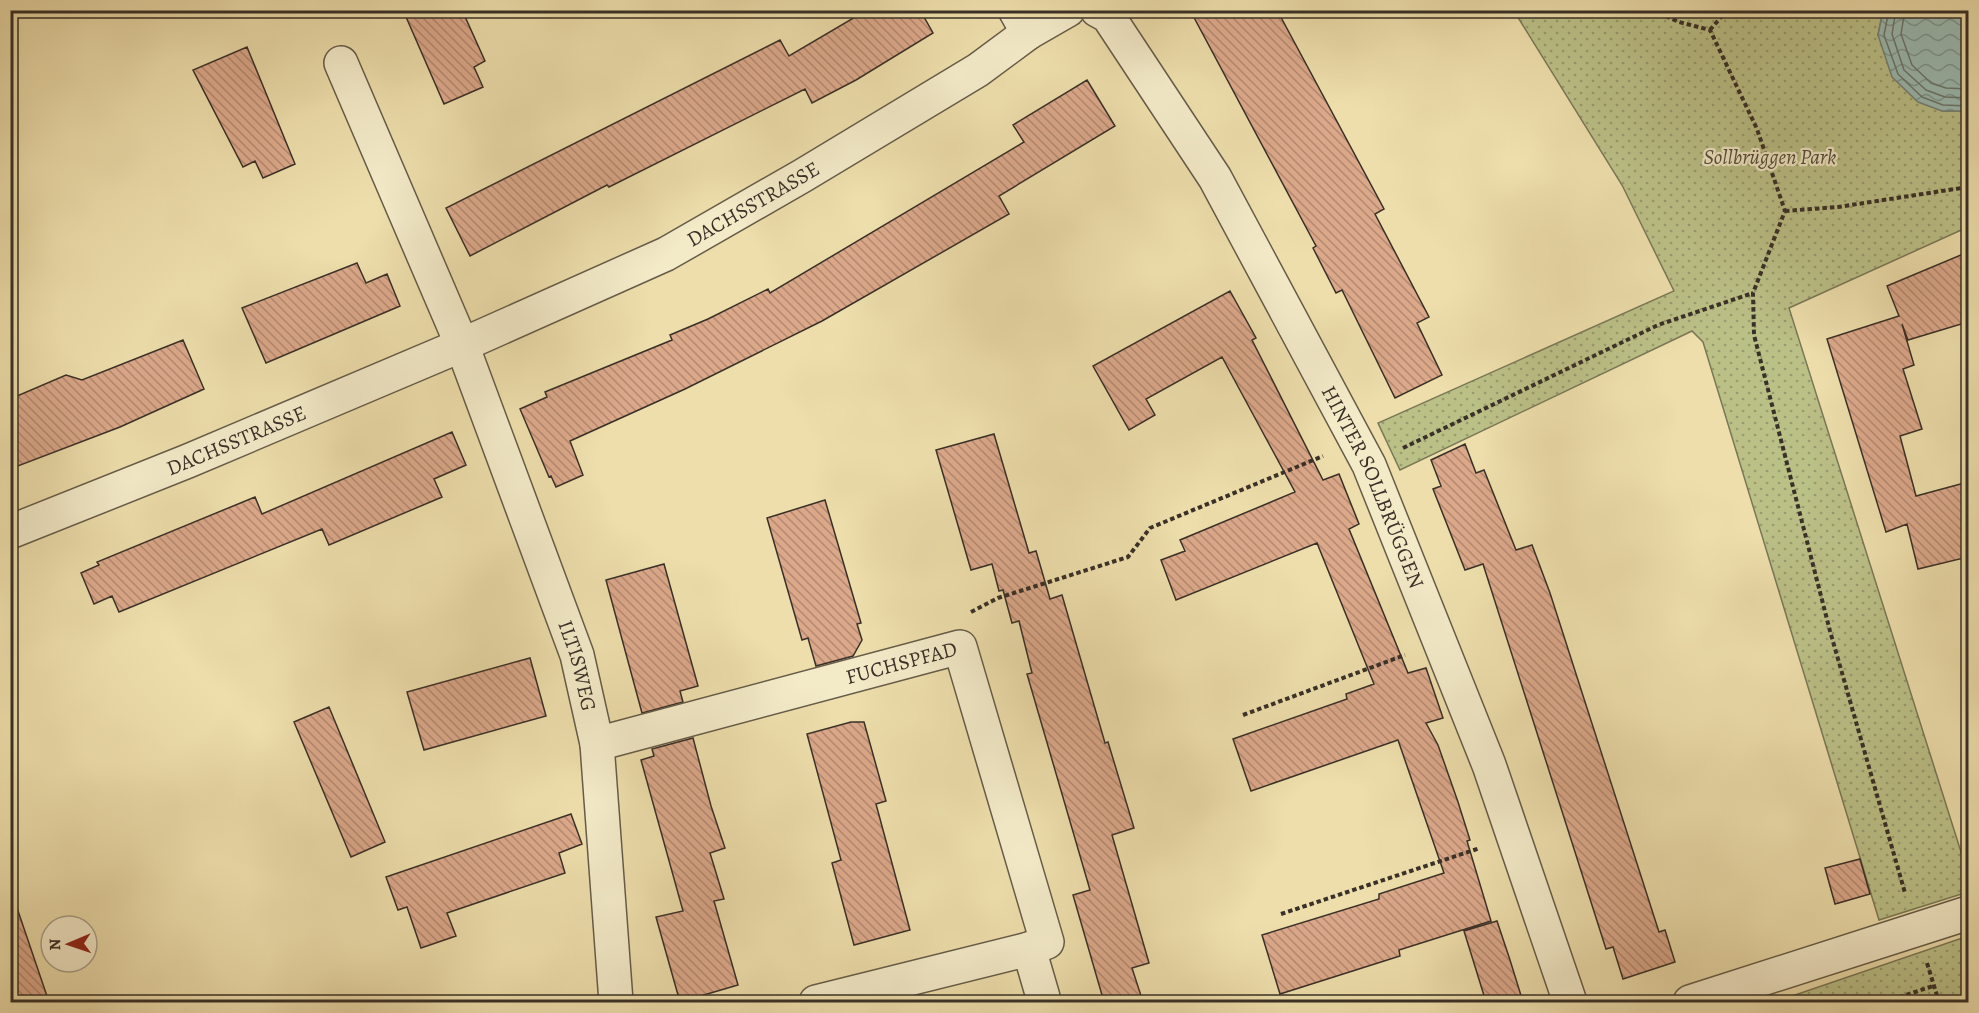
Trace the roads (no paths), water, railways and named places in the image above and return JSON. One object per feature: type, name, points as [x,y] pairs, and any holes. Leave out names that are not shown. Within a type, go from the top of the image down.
[{"type":"street","points":[[1021,22],[1068,10]]},
{"type":"street","name":"HINTER SOLLBRÜGGEN","points":[[1097,10],[1108,16],[1215,178],[1363,453],[1489,765],[1570,1002]]},
{"type":"street","name":"DACHSSTRASSE","points":[[10,532],[188,461],[462,345],[666,254],[802,176],[968,76],[1021,22]]},
{"type":"street","points":[[341,63],[462,345]]},
{"type":"street","name":"ILTISWEG","points":[[462,345],[577,655],[597,744],[616,1002]]},
{"type":"street","name":"FUCHSPFAD","points":[[597,744],[960,647],[1047,942],[1029,949]]},
{"type":"street","points":[[1690,1002],[1968,913]]},
{"type":"street","points":[[816,1002],[1029,949],[1043,997]]},
{"type":"water","points":[[1883,11],[1968,11],[1968,111],[1942,111],[1918,102],[1892,77],[1878,35]]},
{"type":"park label","name":"Sollbrüggen Park","points":[[1770,157]]}]
